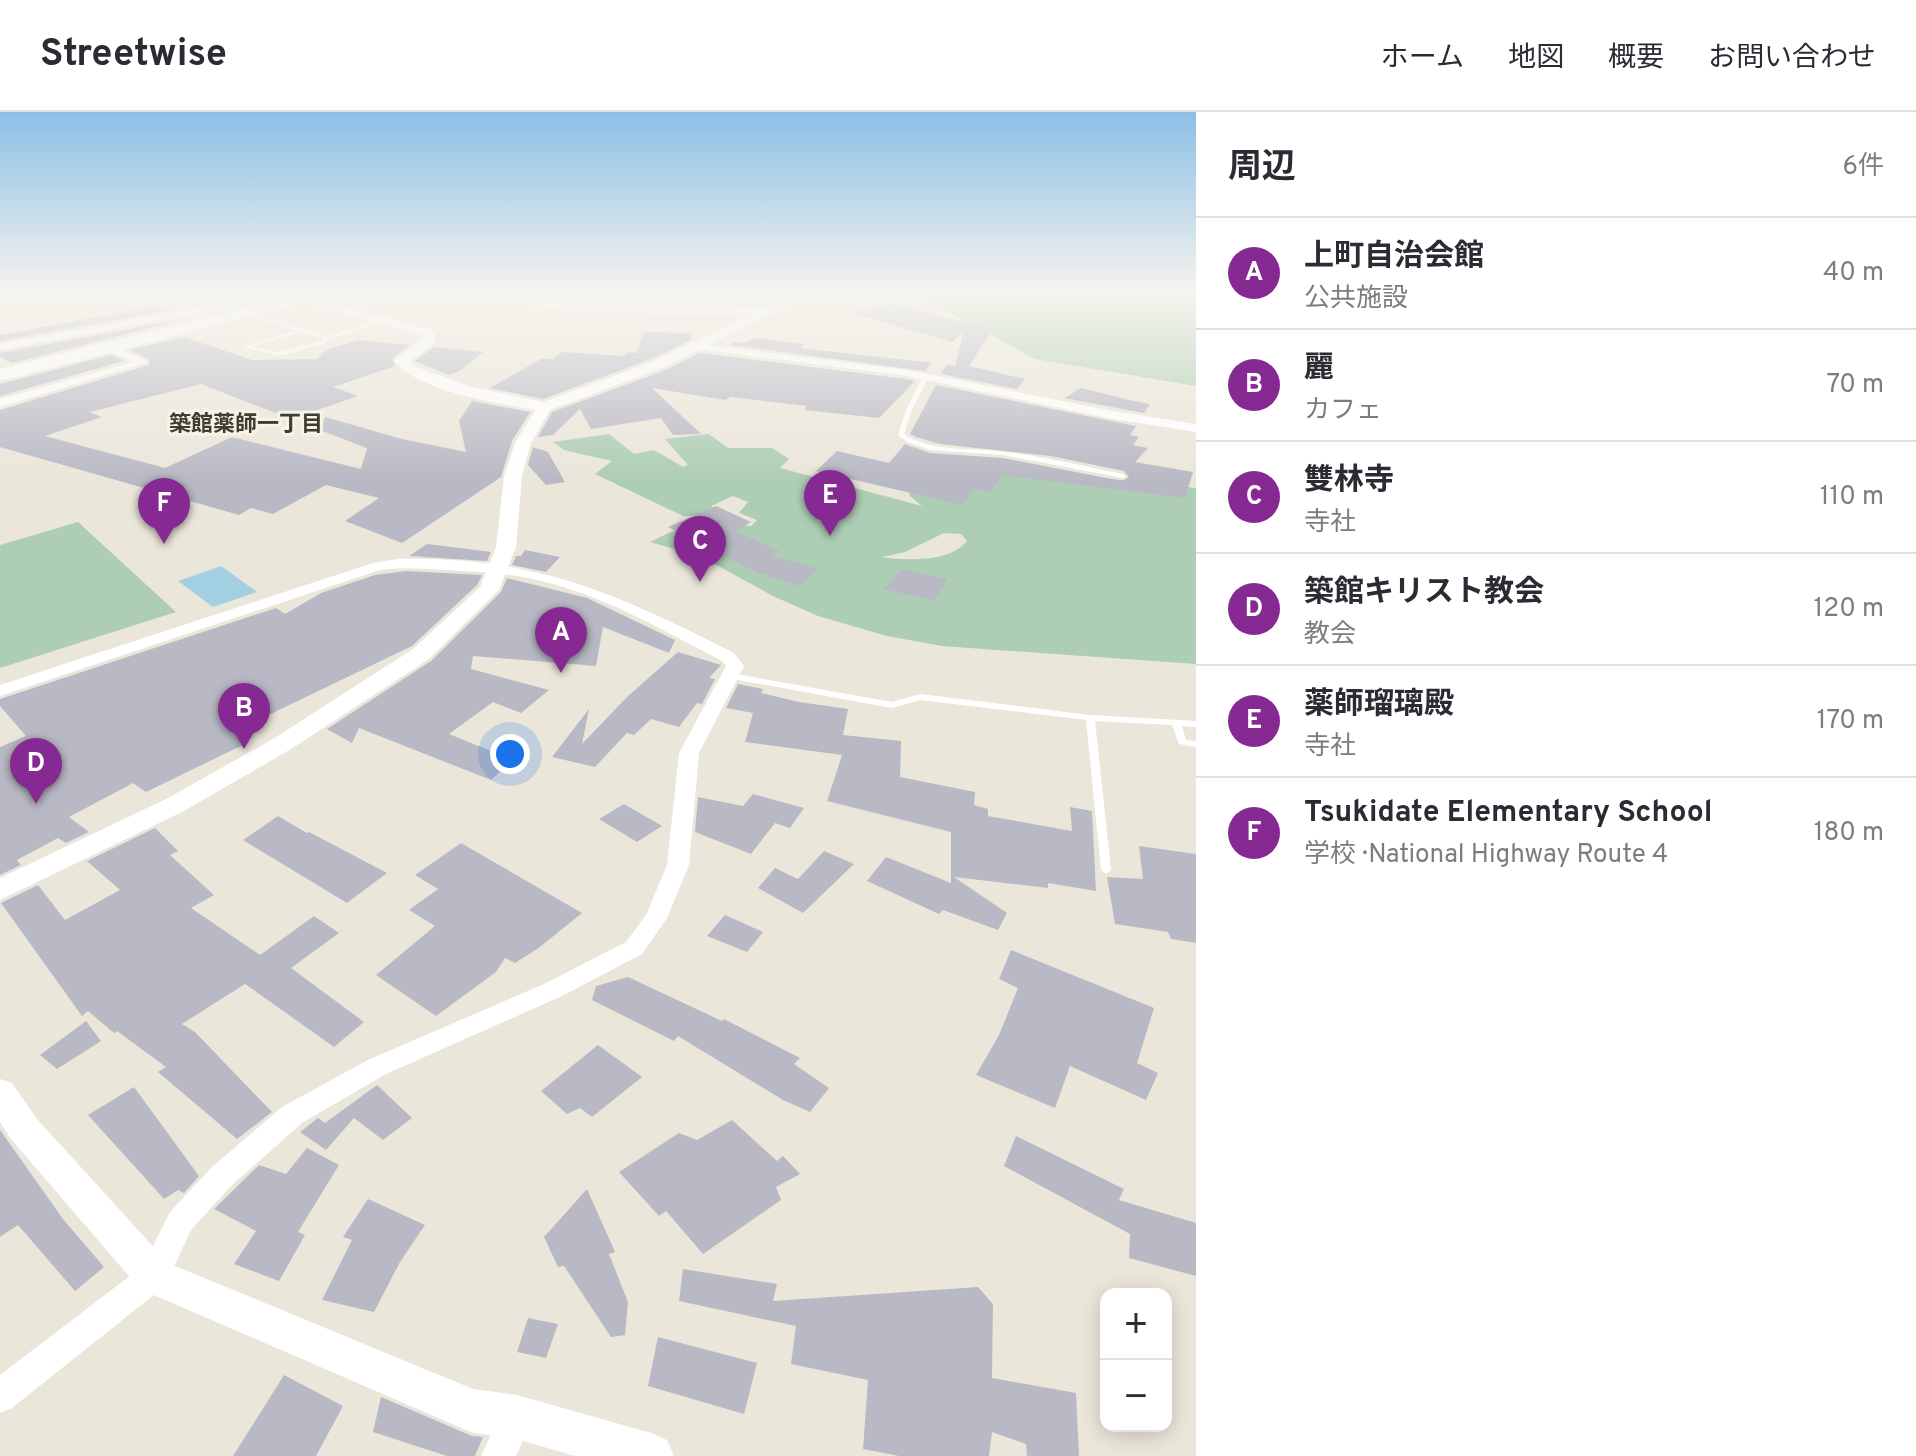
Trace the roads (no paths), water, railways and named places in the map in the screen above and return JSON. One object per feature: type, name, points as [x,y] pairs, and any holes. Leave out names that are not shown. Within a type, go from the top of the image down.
[{"type":"highway","points":[[0,375],[78,355]]},
{"type":"street","points":[[0,403],[143,362],[126,355]]},
{"type":"street","points":[[407,355],[402,358],[405,366],[473,392],[544,407],[681,355]]},
{"type":"street","points":[[759,355],[926,376],[1113,415],[1196,428]]},
{"type":"street","points":[[0,890],[175,805],[366,692],[421,654],[489,590],[506,547],[513,476],[523,443],[544,407]]},
{"type":"street","points":[[0,691],[378,566],[399,562],[499,569],[547,577],[647,617],[728,657],[735,666],[689,753],[678,865],[656,918],[634,948],[553,990],[377,1067],[292,1115],[221,1177],[180,1221],[154,1276],[0,1396]]},
{"type":"street","points":[[0,1093],[24,1129],[154,1276],[473,1411],[517,1417],[651,1456]]},
{"type":"street","points":[[498,1456],[517,1417]]},
{"type":"lane","points":[[926,376],[901,435],[908,442],[945,449],[985,451],[1123,476]]},
{"type":"lane","points":[[730,676],[892,705],[920,697],[1090,718],[1196,724]]},
{"type":"lane","points":[[1090,718],[1106,870]]},
{"type":"lane","points":[[1176,722],[1182,742],[1196,744]]},
{"type":"water","points":[[221,566],[257,592],[213,607],[178,581]]},
{"type":"place","name":"薬師瑠璃殿","points":[[830,536]]},
{"type":"place","name":"Tsukidate Elementary School","points":[[164,544]]},
{"type":"place","name":"雙林寺","points":[[700,582]]},
{"type":"place","name":"上町自治会館","points":[[561,673]]},
{"type":"place","name":"麗","points":[[244,749]]},
{"type":"place","name":"築館キリスト教会","points":[[36,804]]},
{"type":"district","name":"築館薬師一丁目","points":[[246,423]]}]
